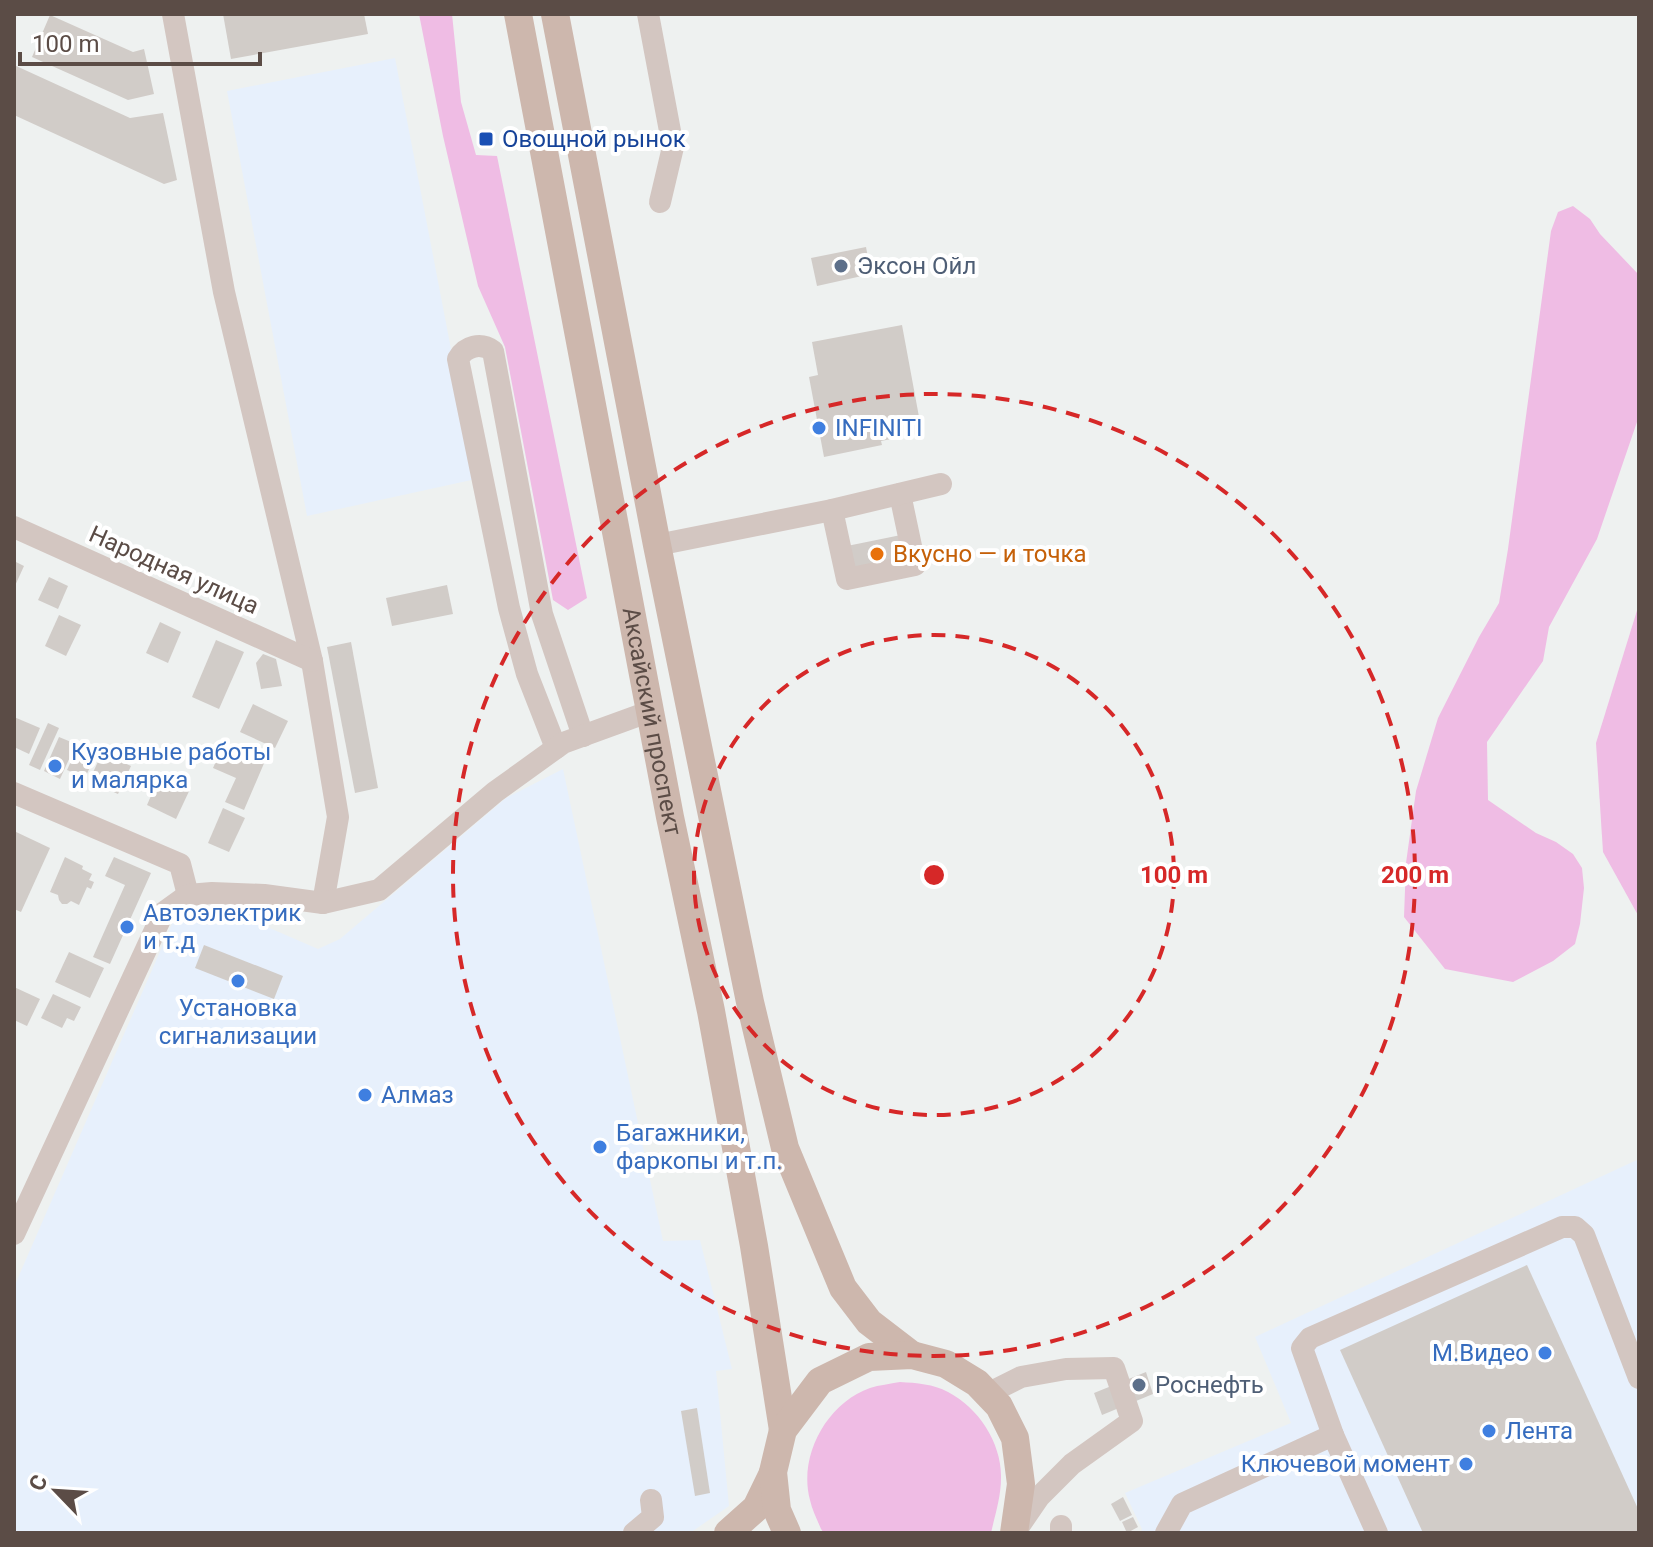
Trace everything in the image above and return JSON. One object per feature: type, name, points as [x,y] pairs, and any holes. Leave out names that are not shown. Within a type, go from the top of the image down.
[{"type":"main road","name":"Аксайский проспект","points":[[518,14],[670,817],[711,1011],[754,1246],[783,1430]]},
{"type":"main road","name":"Аксайский проспект","points":[[555,14],[657,545],[750,1002],[785,1148],[843,1288],[869,1322],[912,1355]]},
{"type":"main road","points":[[728,1533],[756,1508],[773,1472],[783,1430],[820,1381],[869,1357],[912,1355],[946,1364],[977,1383],[999,1406],[1015,1438],[1021,1484],[1014,1533]]},
{"type":"main road","points":[[773,1472],[777,1510],[787,1533]]},
{"type":"street","points":[[173,14],[224,292],[312,661],[338,817],[323,903]]},
{"type":"street","points":[[648,14],[673,147],[660,202]]},
{"type":"street","points":[[556,748],[527,674],[509,608],[458,359],[461,352],[474,346],[493,351],[542,614],[583,736]]},
{"type":"street","points":[[657,545],[832,510],[941,484]]},
{"type":"street","points":[[832,510],[847,579],[915,565],[900,494]]},
{"type":"street","name":"Народная улица","points":[[14,527],[312,661]]},
{"type":"street","points":[[14,1234],[163,913],[188,895],[264,895],[323,903],[379,890],[495,792],[563,743],[651,711]]},
{"type":"street","points":[[14,793],[180,864],[188,895]]},
{"type":"street","points":[[1377,1533],[1333,1435],[1302,1348],[1310,1338],[1562,1227],[1575,1227],[1584,1235],[1639,1378]]},
{"type":"street","points":[[987,1394],[1021,1377],[1066,1369],[1114,1368],[1132,1421],[1072,1464],[1039,1497],[1014,1533]]},
{"type":"street","points":[[1166,1533],[1182,1504],[1333,1435]]},
{"type":"street","points":[[634,1533],[653,1517],[651,1500]]},
{"type":"shaded area","points":[[419,14],[452,14],[461,102],[476,155],[497,156],[587,598],[568,610],[553,600],[505,347],[478,286],[443,136]]},
{"type":"shaded area","points":[[395,58],[476,479],[307,516],[227,91]]},
{"type":"shaded area","points":[[1573,206],[1590,219],[1639,275],[1639,416],[1597,539],[1549,627],[1543,661],[1487,742],[1488,800],[1573,854],[1582,868],[1584,888],[1575,944],[1553,961],[1513,982],[1445,969],[1404,917],[1406,863],[1416,791],[1438,718],[1499,603],[1551,231],[1558,212]]},
{"type":"shaded area","points":[[1639,604],[1639,917],[1603,852],[1596,743]]},
{"type":"shaded area","name":"Алмаз","points":[[563,769],[663,1241],[700,1240],[732,1369],[716,1371],[729,1506],[690,1533],[14,1533],[14,1287],[175,917],[221,907],[318,949],[340,939],[506,798]]},
{"type":"shaded area","name":"Лента","points":[[1639,1159],[1639,1533],[1141,1533],[1142,1529],[1125,1493],[1291,1423],[1255,1337]]},
{"type":"shaded area","points":[[900,1382],[919,1383],[948,1392],[970,1407],[986,1428],[998,1452],[1001,1478],[991,1533],[824,1533],[821,1529],[807,1483],[812,1449],[819,1433],[829,1418],[855,1395],[873,1387]]},
{"type":"building","points":[[223,14],[364,14],[368,34],[231,59]]},
{"type":"building","points":[[50,15],[133,52],[144,49],[154,94],[128,100],[32,57]]},
{"type":"building","points":[[14,65],[130,118],[163,113],[177,180],[164,184],[14,115]]},
{"type":"building","name":"Эксон Ойл","points":[[866,247],[871,274],[817,286],[811,258]]},
{"type":"building","points":[[902,325],[922,433],[824,457],[809,377],[818,375],[812,342]]},
{"type":"building","name":"Вкусно — и точка","points":[[901,535],[907,566],[853,577],[847,546]]},
{"type":"building","points":[[14,561],[24,566],[14,588]]},
{"type":"building","points":[[49,577],[68,586],[58,609],[38,600]]},
{"type":"building","points":[[447,585],[453,614],[392,626],[386,598]]},
{"type":"building","points":[[59,615],[81,625],[66,656],[45,646]]},
{"type":"building","points":[[160,622],[181,632],[168,663],[146,653]]},
{"type":"building","points":[[216,640],[244,652],[219,709],[192,697]]},
{"type":"building","points":[[351,642],[378,788],[355,793],[327,647]]},
{"type":"building","points":[[263,654],[276,659],[282,686],[261,689],[256,663]]},
{"type":"building","points":[[253,704],[288,721],[275,748],[240,732]]},
{"type":"building","points":[[14,717],[40,728],[29,754],[14,747]]},
{"type":"building","points":[[48,723],[59,728],[40,770],[29,765]]},
{"type":"building","points":[[59,737],[76,744],[60,779],[44,771]]},
{"type":"building","points":[[224,743],[265,761],[244,810],[225,802],[236,778],[213,768]]},
{"type":"building","points":[[78,746],[96,754],[85,778],[67,770]]},
{"type":"building","points":[[102,753],[131,766],[118,794],[89,781]]},
{"type":"building","points":[[161,773],[191,787],[176,819],[147,805]]},
{"type":"building","points":[[223,808],[245,818],[229,852],[208,843]]},
{"type":"building","points":[[14,831],[50,848],[21,912],[14,909]]},
{"type":"building","points":[[65,857],[92,874],[89,880],[94,882],[91,889],[87,887],[79,905],[71,901],[62,904],[58,895],[50,892]]},
{"type":"building","points":[[114,857],[151,873],[110,964],[93,957],[125,885],[105,876]]},
{"type":"building","points":[[204,945],[283,976],[274,999],[195,968]]},
{"type":"building","points":[[69,952],[104,968],[90,998],[55,982]]},
{"type":"building","points":[[14,987],[40,999],[27,1026],[14,1020]]},
{"type":"building","points":[[53,994],[81,1007],[74,1021],[67,1018],[62,1028],[41,1018]]},
{"type":"building","name":"Лента","points":[[1527,1265],[1639,1511],[1639,1533],[1423,1533],[1340,1350]]},
{"type":"building","points":[[1146,1372],[1153,1394],[1102,1415],[1094,1393]]},
{"type":"building","points":[[697,1408],[710,1493],[695,1496],[681,1411]]},
{"type":"building","points":[[1123,1497],[1132,1515],[1120,1521],[1111,1504]]},
{"type":"building","points":[[1133,1517],[1138,1527],[1127,1533],[1122,1522]]},
{"type":"place","name":"Овощной рынок","points":[[486,139]]},
{"type":"place","name":"Эксон Ойл","points":[[841,266]]},
{"type":"place","name":"INFINITI","points":[[819,428]]},
{"type":"place","name":"Вкусно — и точка","points":[[877,554]]},
{"type":"place","name":"Кузовные работы и малярка","points":[[55,766]]},
{"type":"place","name":"Автоэлектрик и т.д","points":[[127,927]]},
{"type":"place","name":"Установка сигнализации","points":[[238,981]]},
{"type":"place","name":"Алмаз","points":[[365,1095]]},
{"type":"place","name":"Багажники, фаркопы и т.п.","points":[[600,1147]]},
{"type":"place","name":"М.Видео","points":[[1545,1353]]},
{"type":"place","name":"Роснефть","points":[[1139,1385]]},
{"type":"place","name":"Лента","points":[[1489,1431]]},
{"type":"place","name":"Ключевой момент","points":[[1466,1464]]}]
